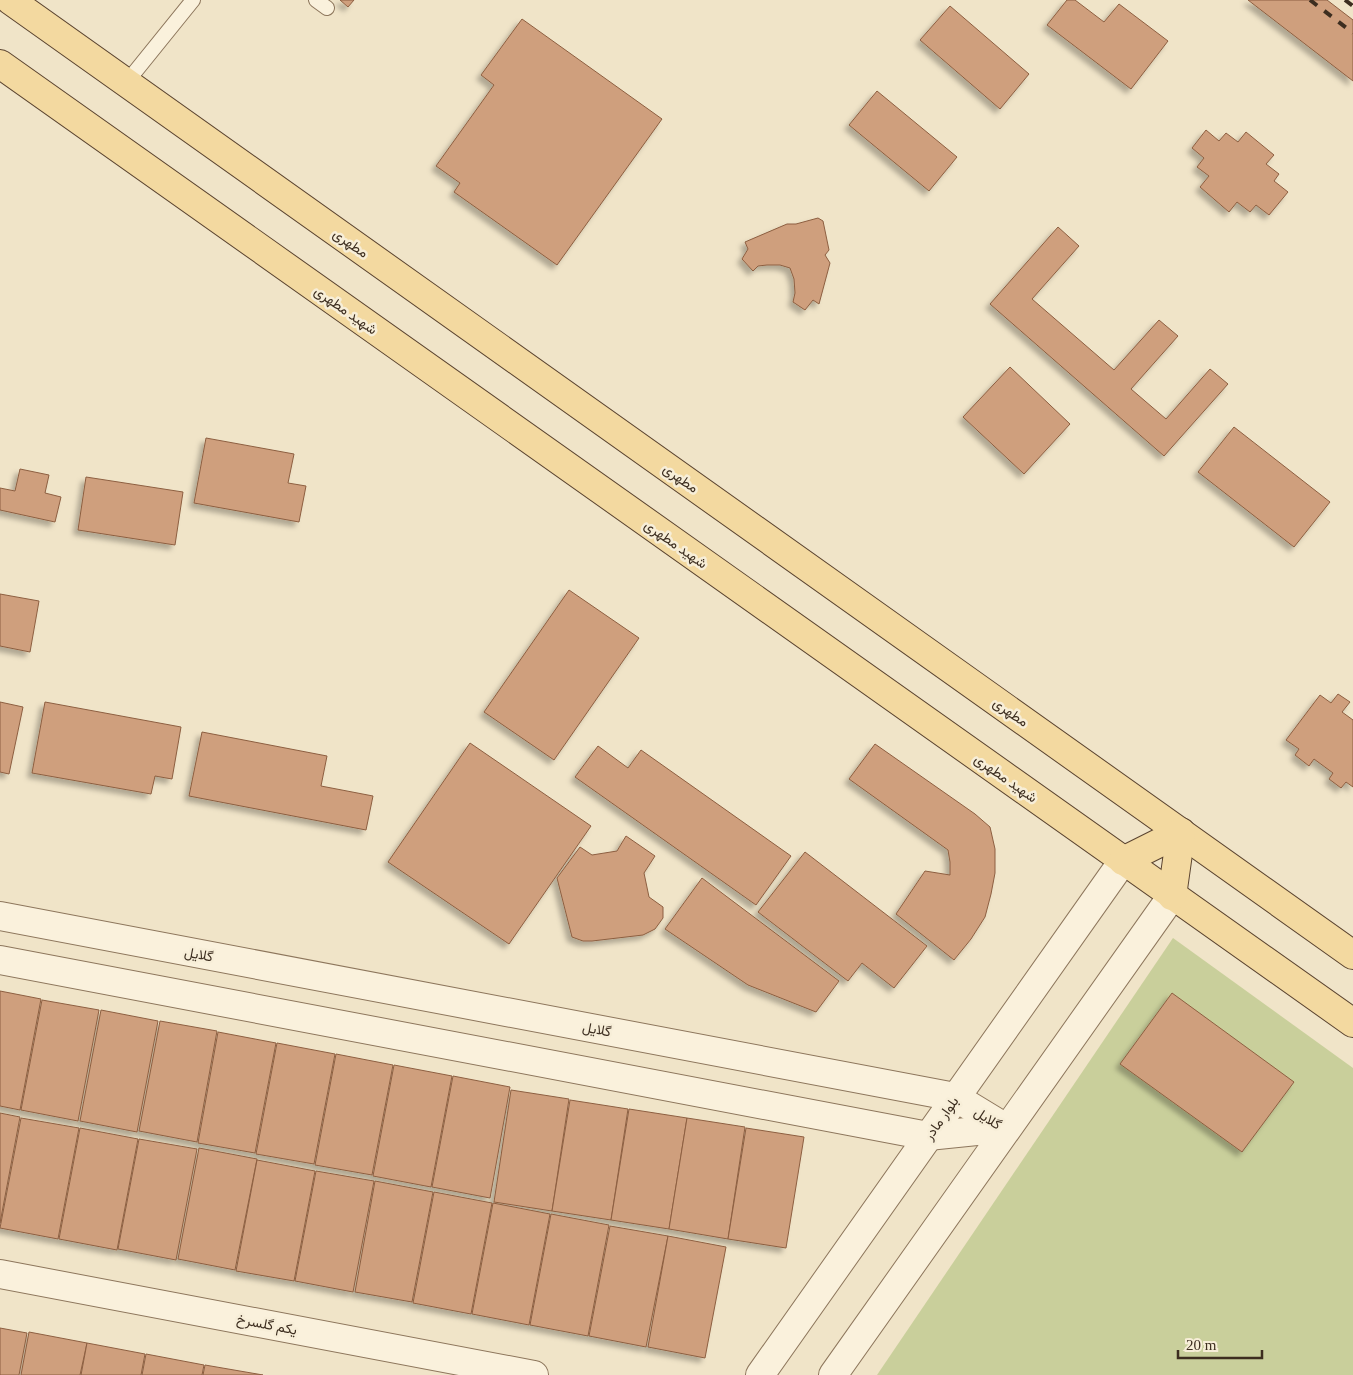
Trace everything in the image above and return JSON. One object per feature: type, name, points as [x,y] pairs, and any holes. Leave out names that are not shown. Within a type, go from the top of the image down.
[{"type":"main road","name":"مطهری","points":[[10,0],[1353,955]]},
{"type":"main road","name":"شهید مطهری","points":[[0,64],[1353,1023]]},
{"type":"main road","points":[[1123,861],[1180,832]]},
{"type":"main road","points":[[1172,896],[1180,832]]},
{"type":"street","name":"بلوار مادر","points":[[760,1375],[1123,861]]},
{"type":"street","points":[[834,1375],[1006,1128],[1172,896]]},
{"type":"street","name":"گلایل","points":[[0,916],[955,1097],[1006,1128]]},
{"type":"street","name":"گلایل","points":[[0,960],[928,1136],[1006,1128]]},
{"type":"street","name":"یکم گلسرخ","points":[[0,1274],[534,1375]]},
{"type":"lane","points":[[126,83],[193,0]]},
{"type":"green space","points":[[1173,938],[1353,1068],[1353,1375],[877,1375]]},
{"type":"building","points":[[340,0],[354,0],[348,7]]},
{"type":"building","points":[[1067,0],[1075,0],[1104,22],[1119,4],[1168,41],[1131,89],[1047,25]]},
{"type":"building","points":[[1248,0],[1327,0],[1353,20],[1353,81]]},
{"type":"building","points":[[950,6],[1029,74],[1000,109],[920,40]]},
{"type":"building","points":[[522,19],[662,119],[557,265],[454,192],[460,183],[436,166],[494,85],[481,75]]},
{"type":"building","points":[[877,91],[957,157],[929,191],[849,125]]},
{"type":"building","points":[[1206,130],[1219,141],[1226,133],[1238,142],[1246,132],[1274,155],[1266,164],[1279,174],[1274,181],[1288,192],[1269,215],[1256,205],[1250,212],[1237,202],[1229,212],[1200,187],[1209,176],[1197,167],[1204,158],[1192,148]]},
{"type":"building","points":[[818,218],[823,221],[829,250],[825,255],[830,263],[819,304],[813,300],[805,310],[793,302],[795,293],[794,279],[790,268],[780,265],[767,265],[758,266],[753,271],[742,259],[748,249],[745,242],[787,224],[796,224]]},
{"type":"building","points":[[1058,227],[1079,246],[1032,299],[1114,370],[1159,320],[1178,336],[1131,389],[1166,419],[1210,369],[1228,384],[1164,456],[990,304]]},
{"type":"building","points":[[1010,367],[1070,424],[1024,474],[963,417]]},
{"type":"building","points":[[1234,427],[1330,502],[1294,547],[1198,472]]},
{"type":"building","points":[[206,438],[294,454],[288,483],[306,486],[299,522],[194,503]]},
{"type":"building","points":[[20,469],[49,475],[45,493],[61,497],[55,522],[0,510],[0,488],[15,491]]},
{"type":"building","points":[[86,477],[183,492],[175,545],[78,530]]},
{"type":"building","points":[[569,590],[639,638],[554,760],[484,712]]},
{"type":"building","points":[[0,594],[39,601],[30,652],[0,646]]},
{"type":"building","points":[[1338,694],[1350,702],[1342,712],[1353,720],[1353,787],[1346,782],[1341,788],[1329,779],[1333,773],[1314,759],[1309,766],[1295,755],[1299,749],[1286,740],[1320,695],[1331,703]]},
{"type":"building","points":[[0,702],[23,707],[9,774],[0,772]]},
{"type":"building","points":[[45,702],[181,727],[172,779],[155,776],[151,794],[32,773]]},
{"type":"building","points":[[202,732],[327,756],[321,786],[373,796],[366,830],[189,796]]},
{"type":"building","points":[[470,743],[591,826],[509,944],[388,862]]},
{"type":"building","points":[[875,744],[975,814],[990,827],[995,849],[995,873],[985,917],[971,939],[954,960],[896,914],[925,871],[950,875],[950,862],[948,850],[849,779]]},
{"type":"building","points":[[598,746],[628,768],[641,750],[791,856],[756,905],[575,777]]},
{"type":"building","points":[[626,836],[655,856],[644,873],[649,897],[663,907],[663,918],[655,929],[643,935],[592,941],[583,941],[572,937],[557,878],[580,847],[592,855],[617,851]]},
{"type":"building","points":[[805,852],[927,946],[894,988],[862,963],[848,981],[758,912]]},
{"type":"building","points":[[702,878],[839,981],[816,1012],[748,985],[665,929]]},
{"type":"building","points":[[0,991],[41,999],[20,1110],[0,1106]]},
{"type":"building","points":[[1172,993],[1294,1082],[1242,1152],[1120,1064]]},
{"type":"building","points":[[42,1000],[99,1010],[78,1121],[21,1110]]},
{"type":"building","points":[[101,1010],[158,1021],[137,1132],[80,1121]]},
{"type":"building","points":[[160,1021],[217,1031],[197,1142],[139,1131]]},
{"type":"building","points":[[218,1032],[276,1043],[255,1153],[198,1143]]},
{"type":"building","points":[[277,1043],[335,1054],[314,1164],[256,1154]]},
{"type":"building","points":[[336,1054],[393,1065],[372,1175],[315,1165]]},
{"type":"building","points":[[394,1065],[452,1076],[431,1187],[373,1176]]},
{"type":"building","points":[[453,1076],[510,1087],[490,1198],[432,1187]]},
{"type":"building","points":[[511,1090],[569,1099],[552,1211],[494,1202]]},
{"type":"building","points":[[570,1100],[628,1109],[611,1220],[552,1211]]},
{"type":"building","points":[[629,1109],[687,1118],[669,1229],[611,1220]]},
{"type":"building","points":[[0,1113],[20,1117],[0,1223]]},
{"type":"building","points":[[21,1118],[79,1128],[58,1239],[0,1228]]},
{"type":"building","points":[[687,1118],[745,1127],[728,1239],[669,1229]]},
{"type":"building","points":[[80,1128],[138,1139],[117,1250],[59,1239]]},
{"type":"building","points":[[746,1128],[804,1137],[786,1248],[728,1239]]},
{"type":"building","points":[[139,1139],[197,1149],[176,1260],[118,1249]]},
{"type":"building","points":[[199,1148],[257,1159],[235,1270],[178,1259]]},
{"type":"building","points":[[257,1160],[315,1171],[294,1281],[236,1271]]},
{"type":"building","points":[[316,1171],[374,1181],[353,1292],[295,1281]]},
{"type":"building","points":[[375,1181],[433,1192],[412,1302],[355,1292]]},
{"type":"building","points":[[434,1192],[492,1203],[471,1314],[413,1303]]},
{"type":"building","points":[[493,1203],[550,1214],[529,1325],[472,1314]]},
{"type":"building","points":[[551,1214],[609,1225],[588,1336],[530,1325]]},
{"type":"building","points":[[610,1226],[668,1236],[646,1347],[589,1336]]},
{"type":"building","points":[[668,1236],[726,1247],[705,1358],[648,1347]]},
{"type":"building","points":[[0,1328],[27,1333],[19,1375],[0,1375]]},
{"type":"building","points":[[29,1332],[87,1343],[80,1375],[21,1375]]},
{"type":"building","points":[[87,1343],[145,1354],[141,1375],[81,1375]]},
{"type":"building","points":[[146,1354],[204,1365],[202,1375],[142,1375]]},
{"type":"building","points":[[205,1365],[263,1375],[203,1375]]},
{"type":"railway","points":[[1310,0],[1353,33]]},
{"type":"railway","points":[[1345,0],[1353,6]]}]
